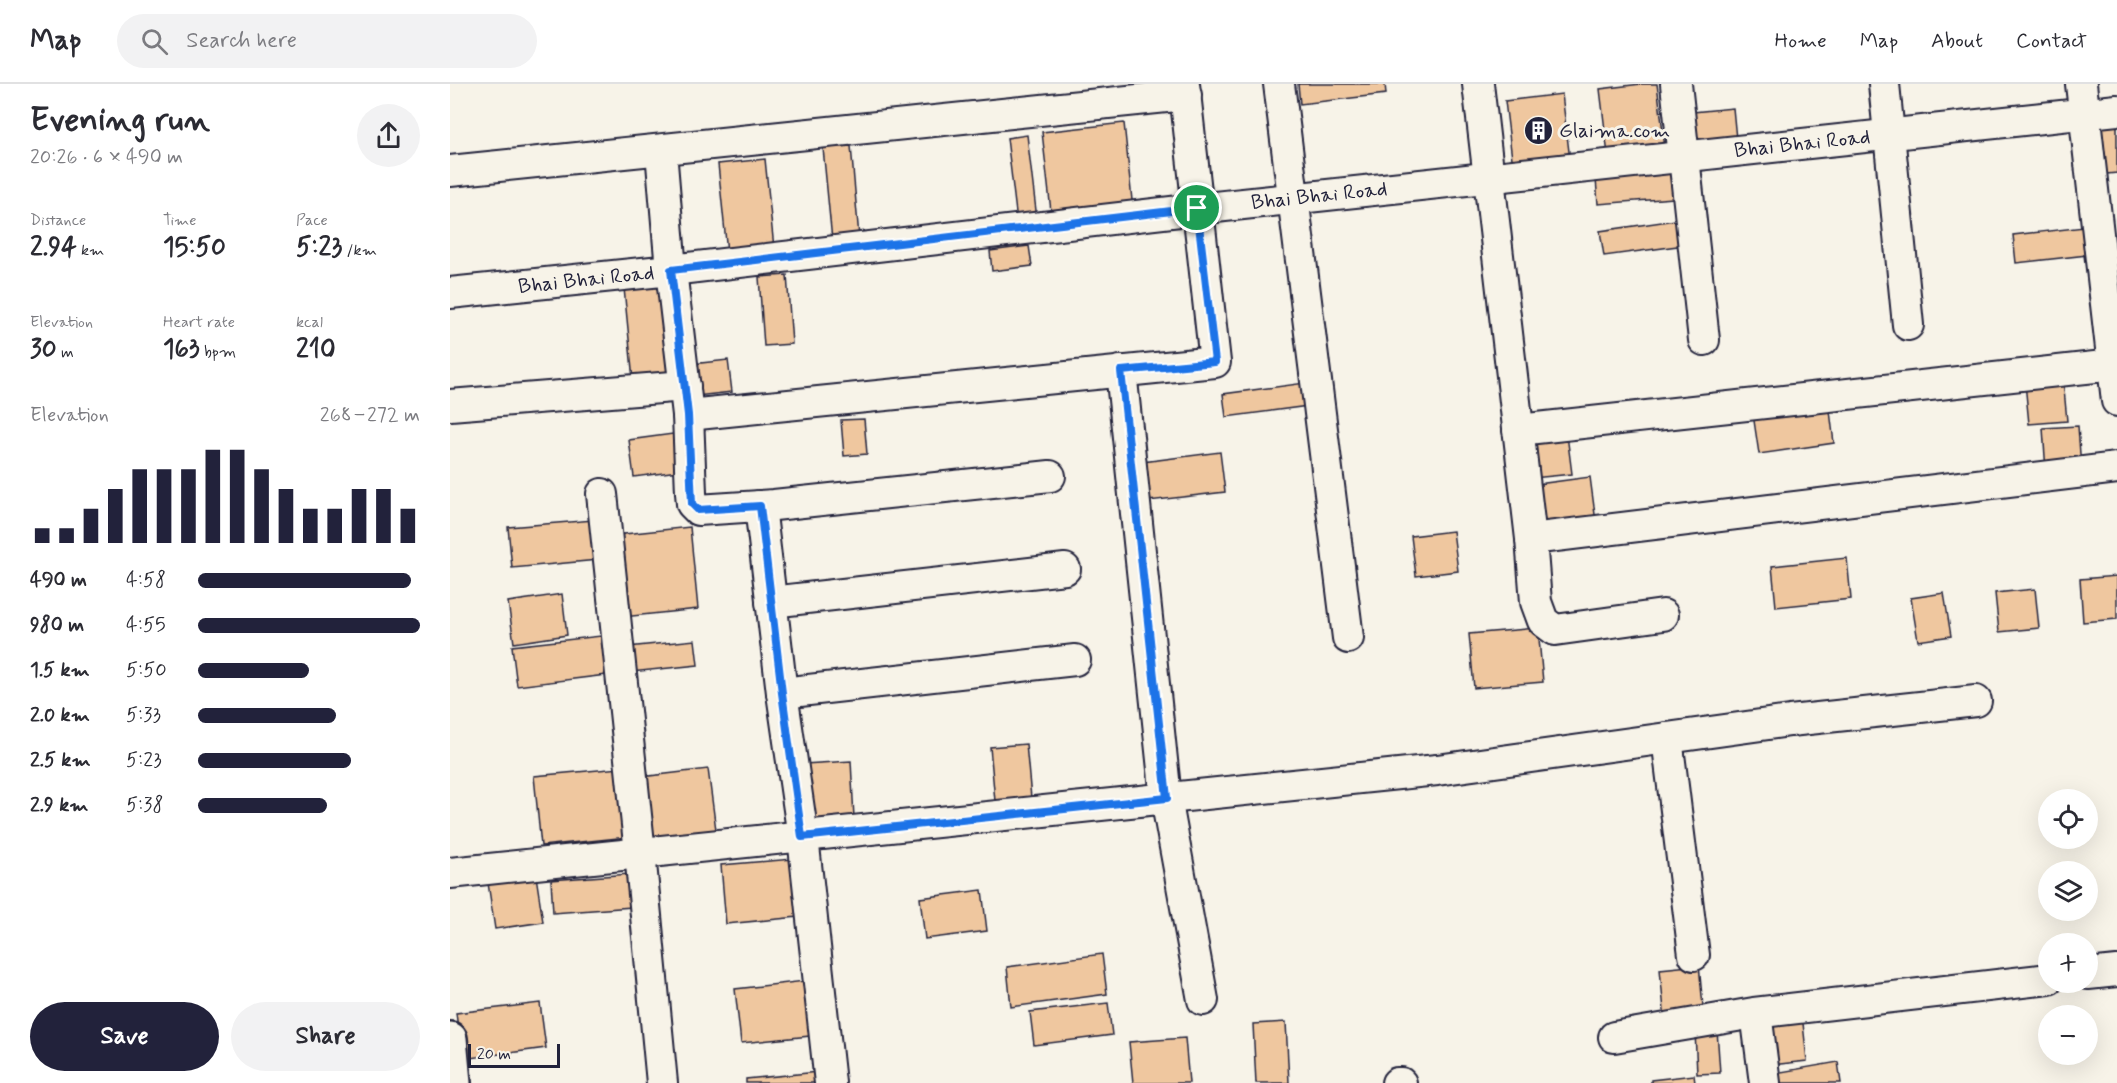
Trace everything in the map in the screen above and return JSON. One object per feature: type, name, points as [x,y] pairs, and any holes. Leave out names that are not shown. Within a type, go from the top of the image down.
[{"type":"street","points":[[1279,84],[1348,638]]},
{"type":"street","points":[[1478,84],[1531,539],[1536,602],[1543,621],[1555,630],[1663,615]]},
{"type":"street","points":[[1676,84],[1704,340]]},
{"type":"street","points":[[1884,84],[1908,325]]},
{"type":"street","points":[[2081,84],[2117,401]]},
{"type":"street","points":[[450,171],[661,151],[1185,89],[1215,362],[1121,371],[687,400],[450,405]]},
{"type":"street","name":"Bhai Bhai Road","points":[[450,293],[671,270],[1197,208],[2117,110]]},
{"type":"street","points":[[661,151],[671,270],[687,400],[692,504],[698,510],[760,506],[1050,476]]},
{"type":"street","points":[[1518,430],[2113,364]]},
{"type":"street","points":[[1121,371],[1167,798],[1203,1000]]},
{"type":"street","points":[[1531,539],[2117,468]]},
{"type":"street","points":[[602,494],[662,1083]]},
{"type":"street","points":[[760,506],[802,837],[830,1083]]},
{"type":"street","points":[[771,602],[1065,569]]},
{"type":"street","points":[[782,693],[1075,660]]},
{"type":"street","points":[[450,873],[1437,770],[1790,721],[1976,701]]},
{"type":"street","points":[[1667,738],[1694,955]]},
{"type":"street","points":[[2098,973],[2117,971]]},
{"type":"street","points":[[1614,1037],[1756,1013],[2038,980]]},
{"type":"street","points":[[1756,1013],[1765,1083]]},
{"type":"building","points":[[1298,84],[1385,84],[1386,94],[1300,104]]},
{"type":"building","points":[[1657,84],[1665,148],[1608,155],[1600,89]]},
{"type":"building","name":"Glaima.com","points":[[1562,94],[1570,160],[1513,167],[1505,101]]},
{"type":"building","points":[[1733,108],[1736,139],[1696,143],[1693,112]]},
{"type":"building","points":[[1124,123],[1133,210],[1052,220],[1042,132]]},
{"type":"building","points":[[2117,124],[2117,173],[2096,175],[2090,127]]},
{"type":"building","points":[[1027,135],[1037,219],[1017,221],[1007,138]]},
{"type":"building","points":[[851,146],[859,237],[832,240],[823,148]]},
{"type":"building","points":[[765,159],[774,248],[727,252],[718,164]]},
{"type":"building","points":[[1684,172],[1686,197],[1598,204],[1596,179]]},
{"type":"building","points":[[1689,218],[1692,244],[1604,256],[1600,231]]},
{"type":"building","points":[[2084,227],[2087,255],[2016,263],[2013,235]]},
{"type":"building","points":[[1029,246],[1032,266],[992,271],[990,251]]},
{"type":"building","points":[[787,275],[792,344],[764,346],[759,277]]},
{"type":"building","points":[[668,284],[676,376],[633,380],[624,288]]},
{"type":"building","points":[[728,360],[732,392],[696,396],[692,364]]},
{"type":"building","points":[[2063,379],[2067,421],[2029,424],[2025,383]]},
{"type":"building","points":[[1305,383],[1308,406],[1226,417],[1223,394]]},
{"type":"building","points":[[1829,403],[1834,443],[1759,454],[1753,414]]},
{"type":"building","points":[[864,419],[867,454],[844,456],[841,420]]},
{"type":"building","points":[[2078,426],[2081,468],[2046,471],[2043,428]]},
{"type":"building","points":[[680,433],[685,470],[634,477],[629,440]]},
{"type":"building","points":[[1567,435],[1572,474],[1533,478],[1528,439]]},
{"type":"building","points":[[1220,452],[1225,492],[1140,502],[1135,463]]},
{"type":"building","points":[[1590,477],[1596,522],[1543,529],[1538,484]]},
{"type":"building","points":[[594,520],[598,560],[512,568],[508,527]]},
{"type":"building","points":[[690,527],[698,609],[623,617],[615,535]]},
{"type":"building","points":[[1453,531],[1458,571],[1416,576],[1411,536]]},
{"type":"building","points":[[1847,558],[1851,599],[1776,607],[1772,566]]},
{"type":"building","points":[[2117,576],[2117,619],[2083,622],[2080,579]]},
{"type":"building","points":[[2035,589],[2039,628],[1999,632],[1995,593]]},
{"type":"building","points":[[1944,593],[1951,636],[1918,641],[1911,598]]},
{"type":"building","points":[[562,594],[567,635],[514,643],[508,602]]},
{"type":"building","points":[[1538,628],[1543,682],[1474,688],[1469,634]]},
{"type":"building","points":[[601,636],[606,675],[517,686],[512,646]]},
{"type":"building","points":[[695,640],[698,665],[631,672],[628,647]]},
{"type":"building","points":[[1026,744],[1031,798],[995,801],[990,747]]},
{"type":"building","points":[[851,761],[854,818],[807,820],[804,764]]},
{"type":"building","points":[[620,768],[628,837],[541,846],[534,776]]},
{"type":"building","points":[[708,769],[716,830],[650,839],[641,777]]},
{"type":"building","points":[[793,859],[798,917],[726,924],[721,865]]},
{"type":"building","points":[[630,874],[632,907],[553,913],[551,880]]},
{"type":"building","points":[[536,876],[543,922],[495,929],[488,883]]},
{"type":"building","points":[[982,890],[987,931],[925,939],[920,898]]},
{"type":"building","points":[[1102,954],[1107,994],[1011,1007],[1007,967]]},
{"type":"building","points":[[1699,965],[1704,1017],[1665,1021],[1660,969]]},
{"type":"building","points":[[805,981],[810,1036],[741,1043],[735,989]]},
{"type":"building","points":[[540,1003],[546,1048],[462,1059],[456,1013]]},
{"type":"building","points":[[1108,1003],[1112,1035],[1034,1045],[1030,1012]]},
{"type":"building","points":[[1802,1014],[1807,1061],[1770,1065],[1765,1017]]},
{"type":"building","points":[[1286,1022],[1289,1083],[1256,1083],[1253,1024]]},
{"type":"building","points":[[1717,1030],[1720,1073],[1697,1074],[1695,1031]]},
{"type":"building","points":[[1185,1038],[1189,1083],[1133,1083],[1129,1042]]},
{"type":"building","points":[[1838,1062],[1841,1083],[1777,1083],[1775,1073]]},
{"type":"building","points":[[818,1072],[819,1083],[746,1083],[746,1079]]},
{"type":"building","points":[[1694,1075],[1695,1083],[1651,1083],[1651,1080]]},
{"type":"place","name":"Glaima.com","points":[[1538,130]]},
{"type":"route","points":[[1197,208],[1215,362],[1121,371],[1167,798],[802,837],[760,506],[698,510],[692,504],[688,415],[671,270],[1197,208]]}]
